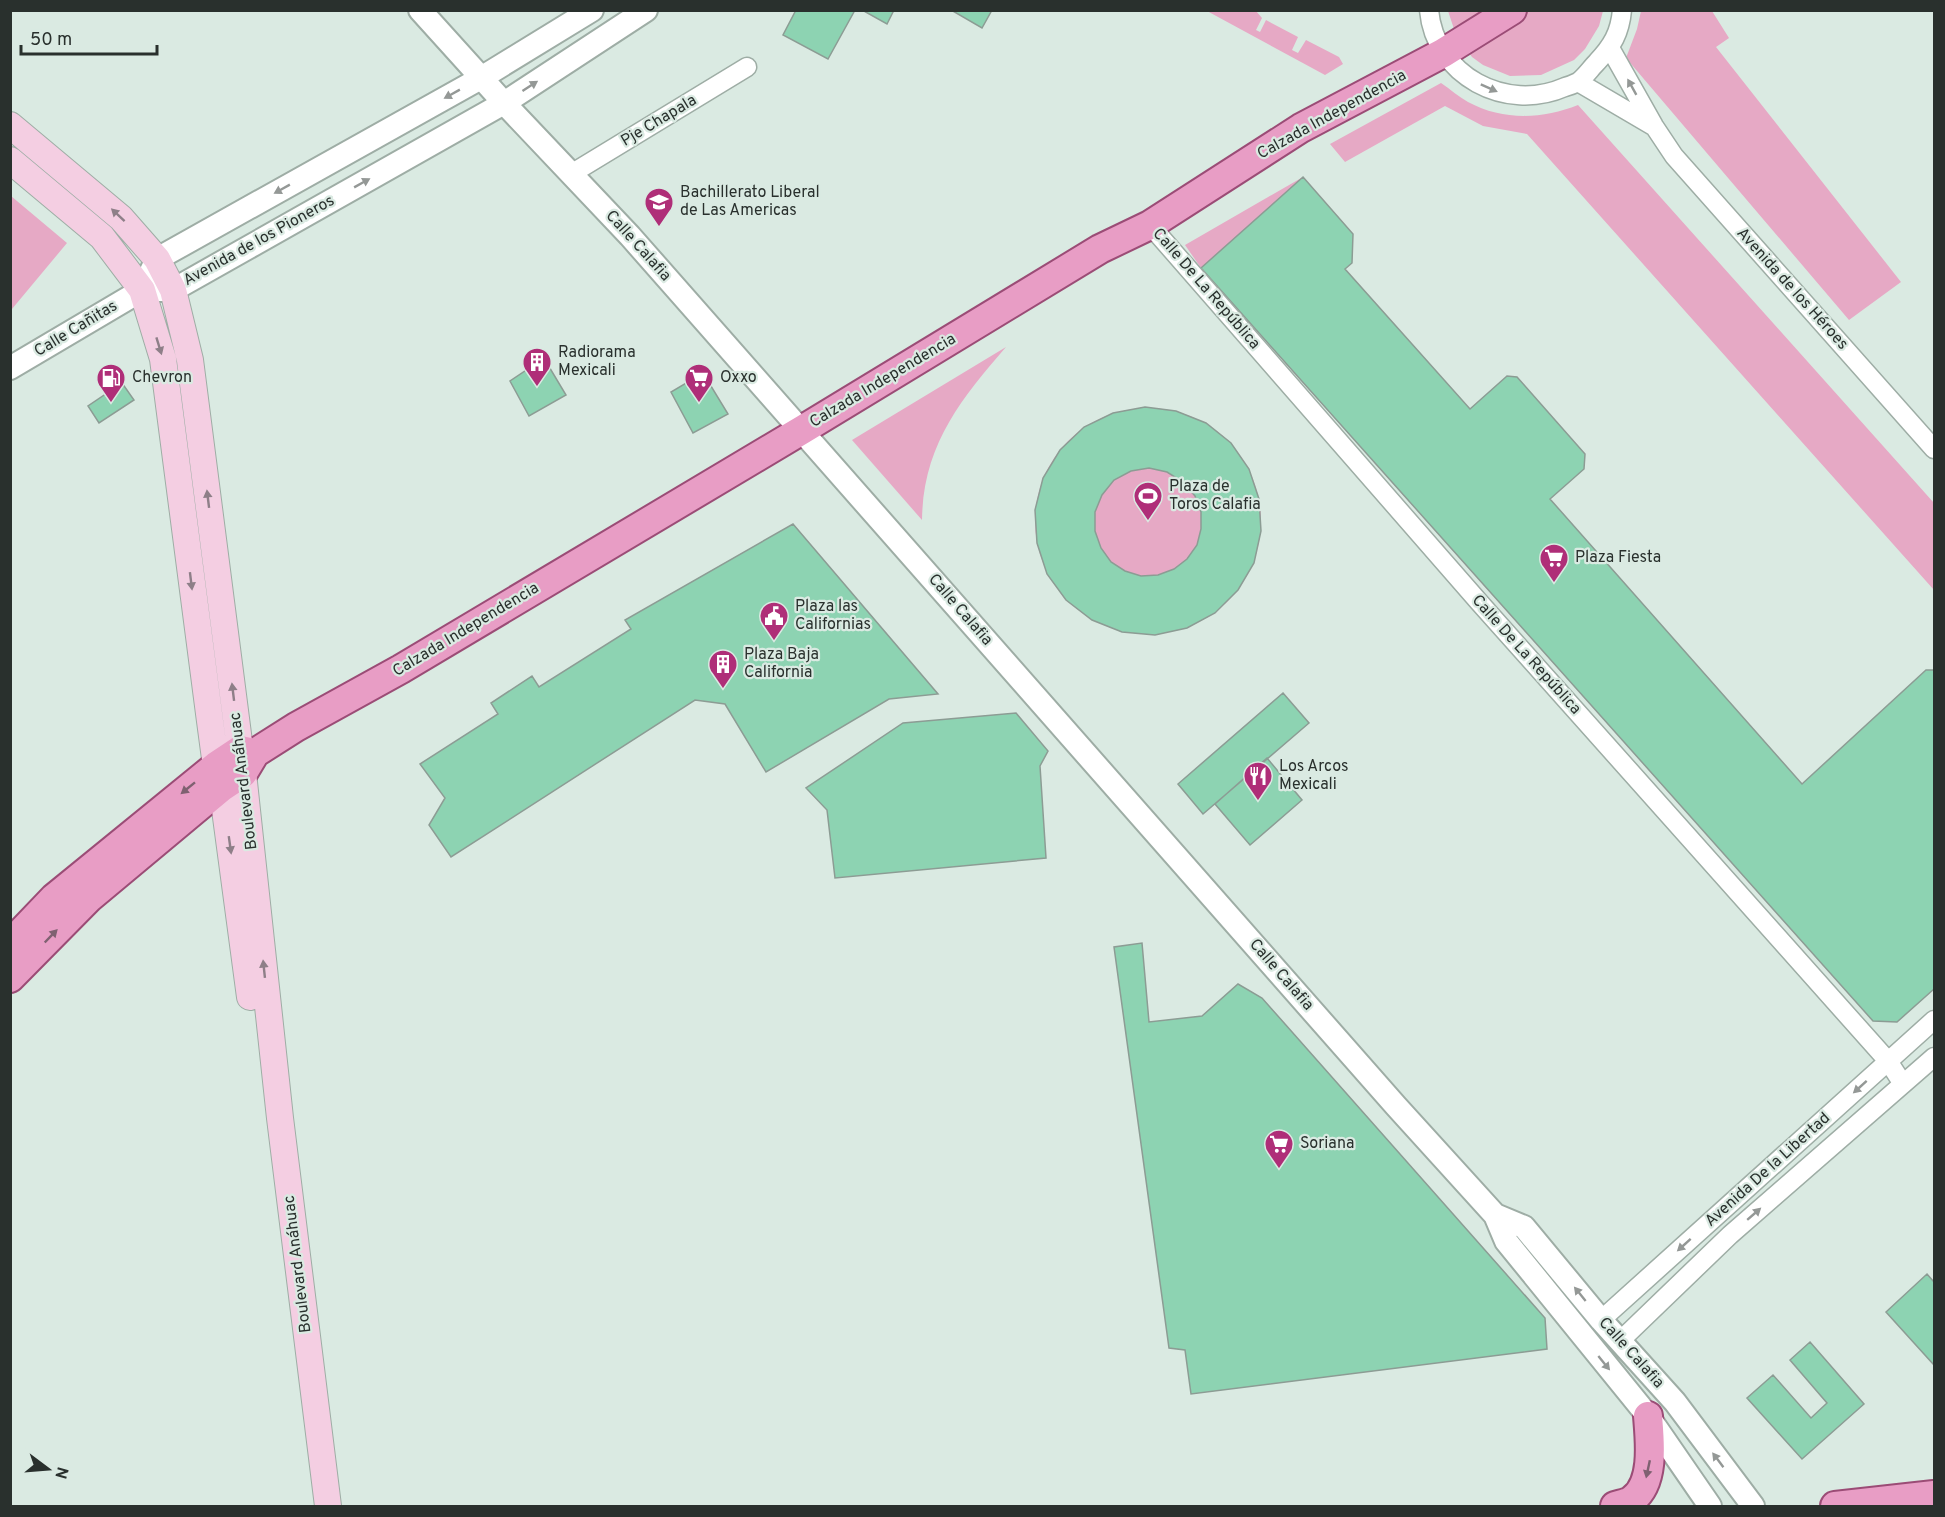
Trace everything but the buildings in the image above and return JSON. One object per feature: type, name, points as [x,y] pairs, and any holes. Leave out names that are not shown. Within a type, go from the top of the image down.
[{"type":"main road","name":"Calzada Independencia","points":[[10,944],[54,898],[235,766],[296,727],[401,669],[1100,249],[1150,225],[1301,128],[1443,53],[1512,10]]},
{"type":"main road","name":"Boulevard Anáhuac","points":[[10,125],[121,218],[157,259],[173,290],[190,360],[235,766],[328,1506]]},
{"type":"main road","name":"Boulevard Anáhuac","points":[[10,160],[102,237],[142,290],[163,359],[235,766],[267,1121],[312,1506]]},
{"type":"main road","name":"Calzada Independencia","points":[[10,978],[88,898],[235,766]]},
{"type":"main road","points":[[1615,1506],[1633,1500],[1645,1480],[1650,1458],[1648,1416]]},
{"type":"main road","points":[[1835,1506],[1935,1495]]},
{"type":"street","name":"Calle Calafia","points":[[420,10],[630,236],[1495,1215],[1506,1241],[1648,1416],[1710,1506]]},
{"type":"street","name":"Avenida de los Pioneros","points":[[157,259],[481,78],[592,10]]},
{"type":"street","name":"Avenida de los Pioneros","points":[[142,290],[173,290],[504,103],[646,10]]},
{"type":"street","points":[[1429,10],[1430,24],[1443,53],[1461,73],[1490,91],[1520,97],[1550,94],[1578,82],[1610,48],[1621,24],[1622,10]]},
{"type":"street","name":"Avenida de los Héroes","points":[[1610,48],[1654,126],[1674,156],[1935,449]]},
{"type":"street","name":"Pje Chapala","points":[[571,174],[747,67]]},
{"type":"street","name":"Avenida de los Héroes","points":[[1578,82],[1654,126]]},
{"type":"street","name":"Calle De La República","points":[[1150,225],[1479,602],[1888,1061],[1903,1084]]},
{"type":"street","points":[[142,290],[157,259]]},
{"type":"street","name":"Calle Cañitas","points":[[10,368],[142,290]]},
{"type":"street","name":"Avenida De la Libertad","points":[[1601,1320],[1935,1020]]},
{"type":"street","name":"Avenida De la Libertad","points":[[1620,1341],[1730,1235],[1935,1057]]},
{"type":"street","name":"Calle Calafia","points":[[1495,1215],[1524,1227],[1601,1320],[1675,1402],[1753,1506]]},
{"type":"shaded area","points":[[1207,11],[1256,11],[1262,18],[1256,30],[1260,32],[1266,20],[1298,37],[1292,50],[1298,53],[1306,40],[1339,57],[1343,64],[1325,75]]},
{"type":"shaded area","points":[[1448,11],[1603,11],[1599,26],[1585,49],[1574,60],[1541,75],[1510,76],[1483,65],[1472,57],[1456,35]]},
{"type":"shaded area","points":[[1641,11],[1712,11],[1729,38],[1716,47],[1901,282],[1849,320],[1626,58]]},
{"type":"shaded area","points":[[1441,83],[1468,102],[1509,115],[1551,113],[1578,105],[1934,503],[1934,590],[1527,134],[1483,126],[1445,106],[1345,162],[1330,144]]},
{"type":"shaded area","points":[[1303,177],[1201,268],[1185,245]]},
{"type":"shaded area","points":[[11,196],[67,243],[12,309],[10,308]]},
{"type":"shaded area","points":[[1006,347],[959,406],[947,426],[929,469],[922,520],[852,440]]},
{"type":"shaded area","name":"Plaza de Toros Calafia","points":[[1148,408],[1170,410],[1201,421],[1228,441],[1248,468],[1259,499],[1261,521],[1259,543],[1248,574],[1228,601],[1201,621],[1170,632],[1148,634],[1126,632],[1095,621],[1068,601],[1048,574],[1037,543],[1035,521],[1037,499],[1048,468],[1068,441],[1095,421],[1126,410]]},
{"type":"place","name":"Bachillerato Liberal de Las Americas","points":[[659,228]]},
{"type":"place","name":"Radiorama Mexicali","points":[[537,388]]},
{"type":"place","name":"Chevron","points":[[111,404]]},
{"type":"place","name":"Oxxo","points":[[699,404]]},
{"type":"place","name":"Plaza de Toros Calafia","points":[[1148,522]]},
{"type":"place","name":"Plaza Fiesta","points":[[1554,584]]},
{"type":"place","name":"Plaza las Californias","points":[[774,642]]},
{"type":"place","name":"Plaza Baja California","points":[[723,690]]},
{"type":"place","name":"Los Arcos Mexicali","points":[[1258,802]]},
{"type":"place","name":"Soriana","points":[[1279,1170]]}]
